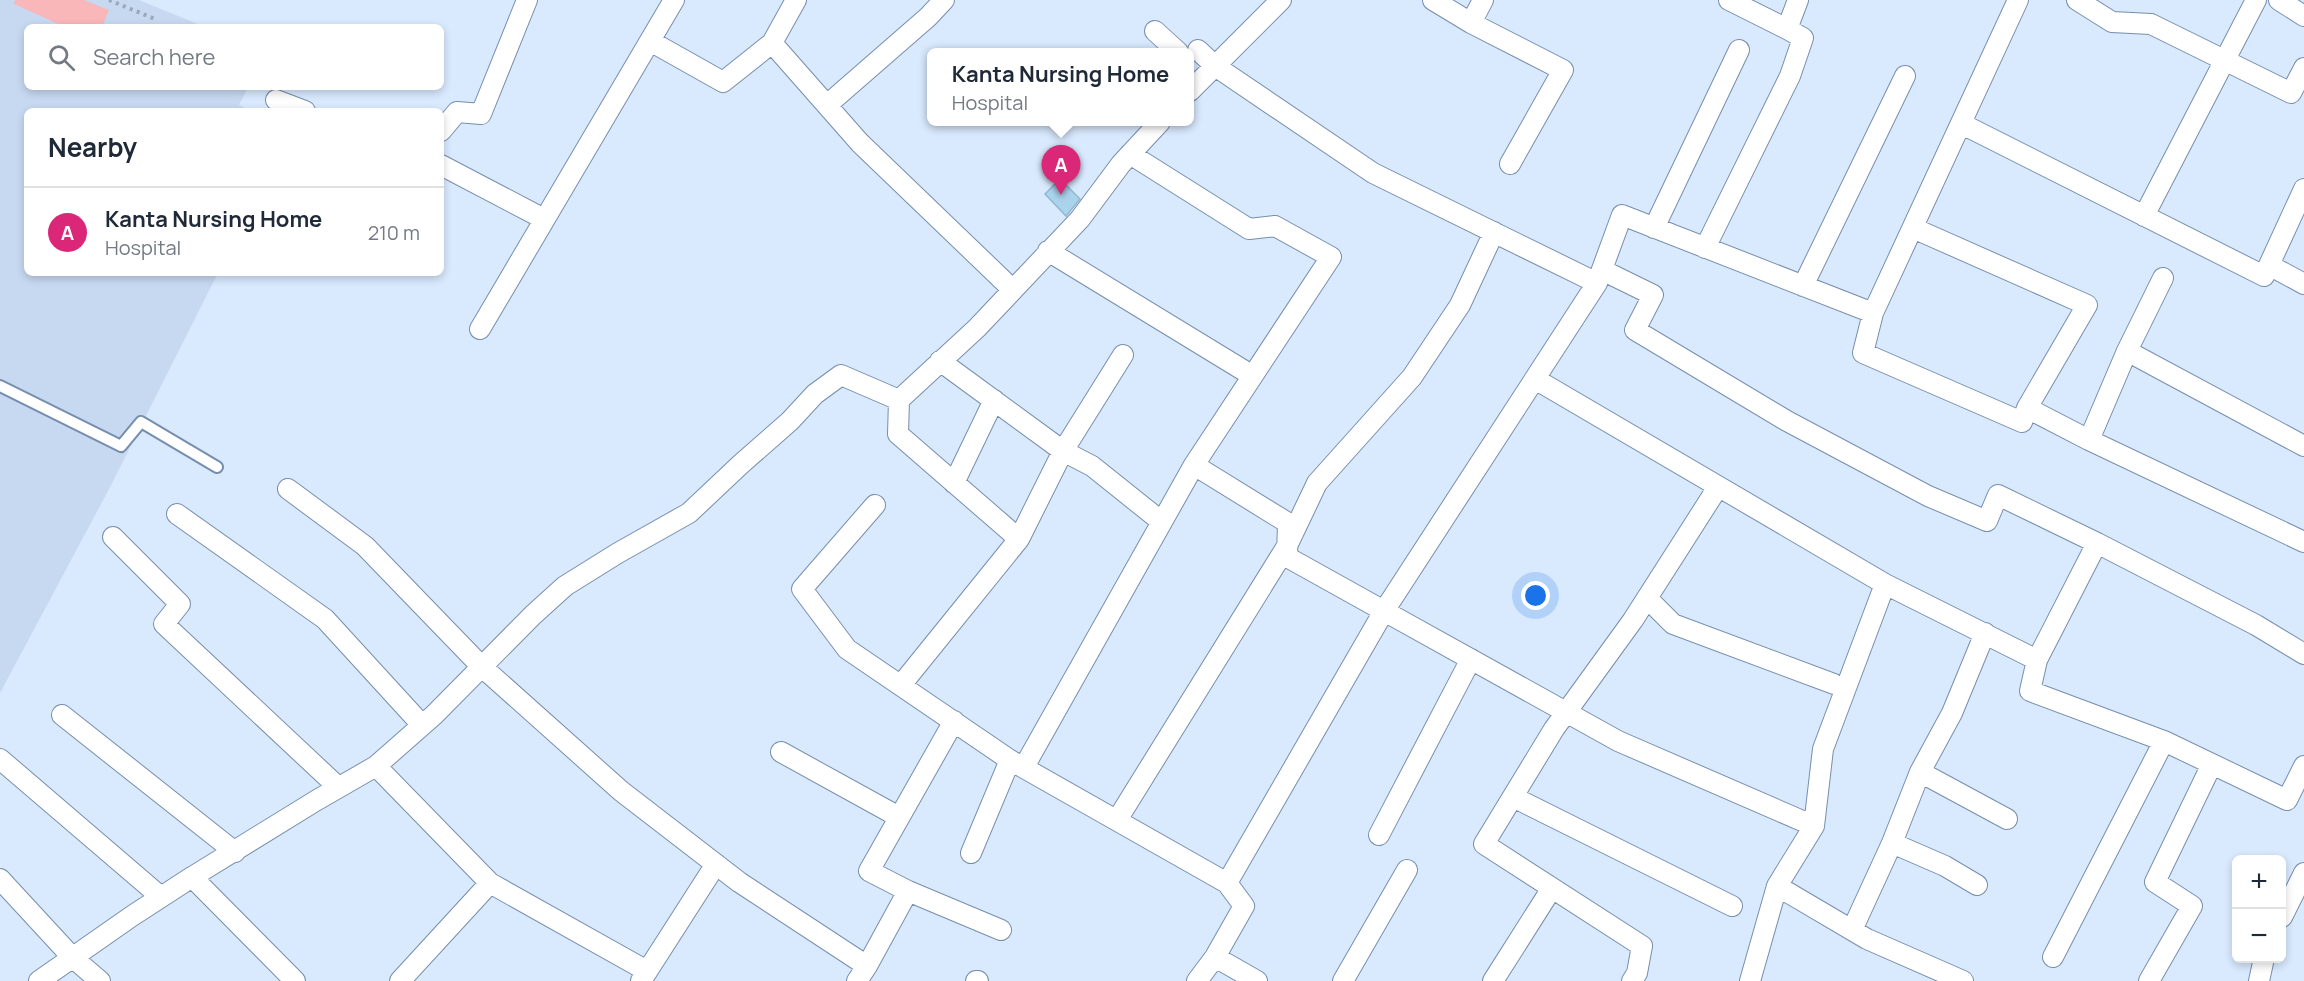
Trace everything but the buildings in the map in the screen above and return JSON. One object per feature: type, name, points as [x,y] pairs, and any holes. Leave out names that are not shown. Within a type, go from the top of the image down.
[{"type":"street","points":[[444,127],[457,112],[481,114],[527,0]]},
{"type":"street","points":[[480,328],[674,0]]},
{"type":"street","points":[[650,41],[723,82],[771,44],[796,0]]},
{"type":"street","points":[[827,105],[928,17],[944,0]]},
{"type":"street","points":[[1281,0],[1199,70],[1373,173],[1494,232],[1599,277],[1653,295],[1635,330],[1786,421],[1928,496],[1977,517],[1987,520],[1998,495],[2256,625],[2304,654]]},
{"type":"street","points":[[1433,0],[1471,23],[1563,70],[1510,164]]},
{"type":"street","points":[[1471,23],[1484,0]]},
{"type":"street","points":[[1705,248],[1790,76],[1803,38],[1729,0]]},
{"type":"street","points":[[1786,29],[1798,0]]},
{"type":"street","points":[[1913,228],[2087,305],[2027,408],[2022,422],[1863,353],[1873,314],[2018,0]]},
{"type":"street","points":[[2078,0],[2112,22],[2151,24],[2291,93],[2304,68]]},
{"type":"street","points":[[2144,216],[2256,0]]},
{"type":"street","points":[[2279,0],[2304,16]]},
{"type":"street","points":[[1155,31],[1174,48]]},
{"type":"street","points":[[771,44],[860,143],[1012,289]]},
{"type":"street","points":[[1654,228],[1740,50]]},
{"type":"street","points":[[1803,286],[1905,76]]},
{"type":"street","points":[[276,100],[297,108]]},
{"type":"street","points":[[1962,124],[2264,276],[2304,189]]},
{"type":"street","points":[[1019,539],[898,434],[899,400],[977,328],[1080,219],[1130,154],[1156,126]]},
{"type":"street","points":[[971,853],[1017,763],[1194,465],[1331,257],[1275,226],[1249,229],[1130,154]]},
{"type":"street","points":[[444,167],[544,219]]},
{"type":"street","points":[[1227,883],[1384,611],[1535,380],[1599,277],[1623,215],[1873,314]]},
{"type":"street","points":[[1117,820],[1287,546],[1317,483],[1412,377],[1460,305],[1494,232]]},
{"type":"street","points":[[1048,251],[1243,370]]},
{"type":"street","points":[[2269,265],[2304,284]]},
{"type":"street","points":[[2089,440],[2127,351],[2163,278]]},
{"type":"street","points":[[2127,351],[2304,446]]},
{"type":"street","points":[[901,686],[1019,539],[1063,451],[1123,355]]},
{"type":"street","points":[[940,361],[1063,451],[1092,466],[1162,522]]},
{"type":"street","points":[[39,981],[192,876],[376,766],[422,725],[565,586],[689,513],[790,421],[815,394],[841,375],[899,400]]},
{"type":"street","points":[[1535,380],[1885,584],[2037,660]]},
{"type":"street","points":[[954,483],[994,400]]},
{"type":"street","points":[[2027,408],[2089,440],[2304,542]]},
{"type":"street","points":[[1194,465],[1288,524],[1287,557],[1618,741],[1814,826]]},
{"type":"street","points":[[1632,981],[1637,974],[1642,946],[1484,844],[1566,712],[1647,598],[1718,487]]},
{"type":"street","points":[[288,489],[365,546],[481,666],[621,791],[862,974],[908,891]]},
{"type":"street","points":[[875,505],[802,589],[848,649],[901,686],[1017,763],[1227,883],[1244,906],[1215,957],[1197,981]]},
{"type":"street","points":[[177,514],[325,619],[422,725]]},
{"type":"street","points":[[113,537],[180,604],[164,624],[338,787]]},
{"type":"street","points":[[2097,543],[2037,660],[2030,691],[2164,741],[2286,800],[2304,766]]},
{"type":"street","points":[[1750,981],[1778,886],[1814,826],[1823,749],[1885,584]]},
{"type":"street","points":[[1647,598],[1673,624],[1834,684]]},
{"type":"street","points":[[1852,930],[1892,843],[1920,772],[1952,712],[1984,633]]},
{"type":"street","points":[[1379,835],[1471,659]]},
{"type":"street","points":[[62,716],[235,852]]},
{"type":"street","points":[[954,721],[869,871],[908,891],[1001,930]]},
{"type":"street","points":[[2053,957],[2164,741]]},
{"type":"street","points":[[781,752],[899,817]]},
{"type":"street","points":[[0,759],[161,897]]},
{"type":"street","points":[[2149,981],[2192,906],[2154,882],[2212,764]]},
{"type":"street","points":[[376,766],[490,883],[644,976],[716,864]]},
{"type":"street","points":[[1920,772],[2007,819]]},
{"type":"street","points":[[1513,797],[1732,906]]},
{"type":"street","points":[[1892,843],[1945,866],[1977,885]]},
{"type":"street","points":[[1343,981],[1407,870]]},
{"type":"street","points":[[2286,909],[2304,873]]},
{"type":"street","points":[[192,876],[295,981]]},
{"type":"street","points":[[0,879],[72,957],[100,981]]},
{"type":"street","points":[[400,981],[490,883]]},
{"type":"street","points":[[1778,886],[1867,939],[1963,981]]},
{"type":"street","points":[[1493,981],[1552,888]]},
{"type":"street","points":[[1215,957],[1257,981]]},
{"type":"street","points":[[2259,981],[2263,963]]},
{"type":"lane","points":[[0,386],[121,446],[141,422],[217,467]]},
{"type":"path","points":[[109,0],[155,19]]},
{"type":"shaded area","points":[[0,0],[139,0],[198,24],[24,24],[24,90],[246,90],[239,105],[244,108],[24,108],[24,276],[216,276],[109,489],[0,693]]},
{"type":"shaded area","points":[[15,0],[84,0],[109,10],[103,24],[58,24],[14,4]]},
{"type":"place","name":"Kanta Nursing Home","points":[[1061,195]]}]
